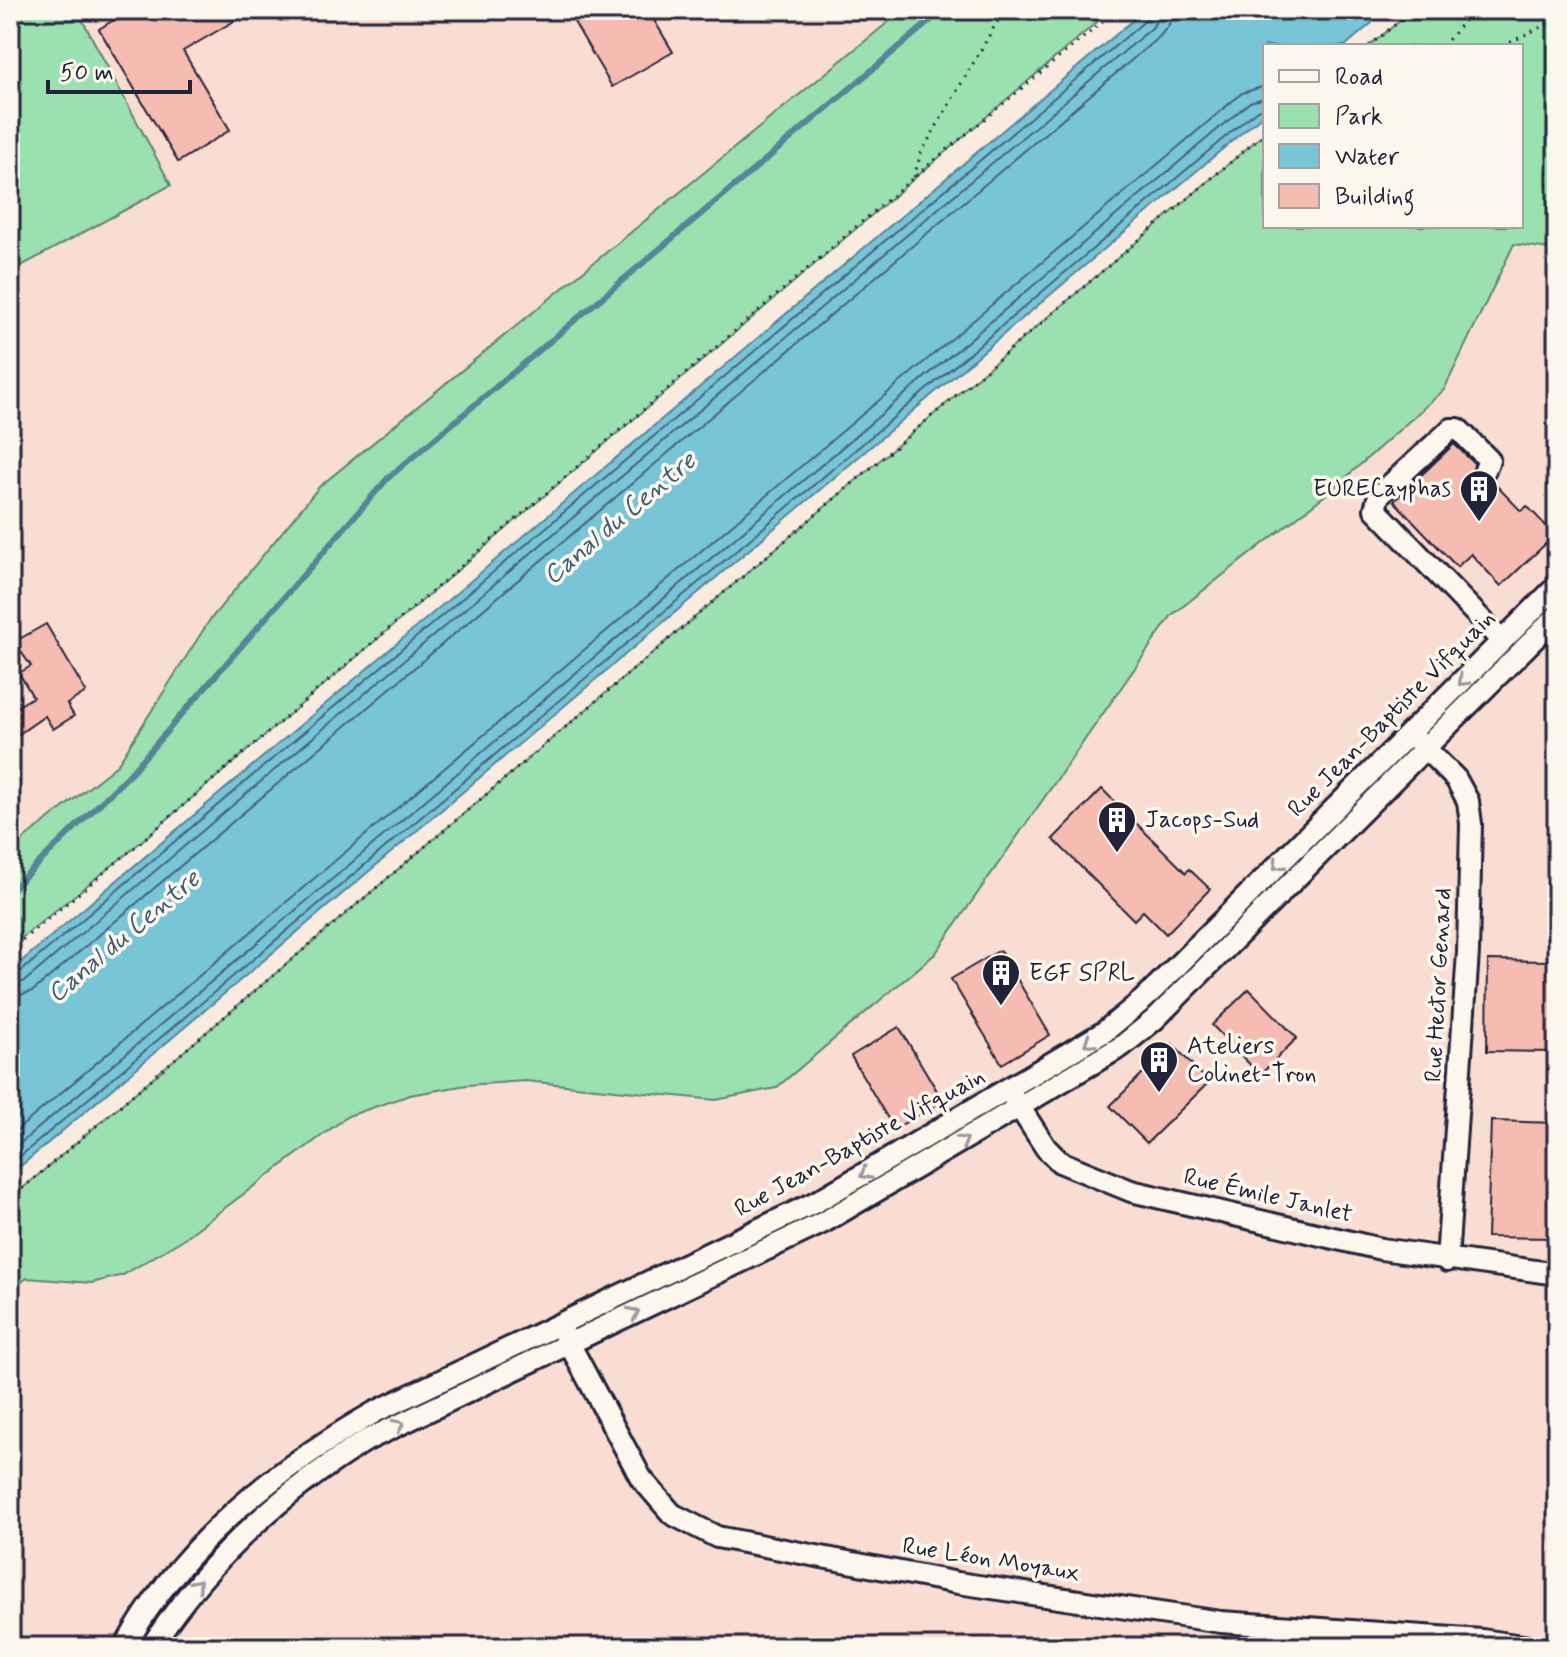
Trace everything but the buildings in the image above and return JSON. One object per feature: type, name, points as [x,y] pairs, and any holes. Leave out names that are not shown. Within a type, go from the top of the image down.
[{"type":"street","points":[[1485,470],[1489,460],[1458,429],[1451,429],[1379,495],[1375,509],[1502,641]]},
{"type":"street","name":"Rue Jean-Baptiste Vifquain","points":[[151,1647],[187,1595],[232,1544],[320,1469],[367,1440],[824,1222],[1014,1099],[1104,1032],[1144,999],[1557,586]]},
{"type":"street","name":"Rue Jean-Baptiste Vifquain","points":[[125,1647],[149,1609],[204,1542],[282,1469],[375,1412],[816,1202],[1138,1034],[1557,616]]},
{"type":"street","name":"Rue Hector Genard","points":[[1409,734],[1456,779],[1468,801],[1471,824],[1468,952],[1447,1261]]},
{"type":"street","name":"Rue Émile Janlet","points":[[1014,1099],[1046,1148],[1060,1162],[1131,1191],[1447,1261],[1557,1274]]},
{"type":"street","name":"Rue Léon Moyaux","points":[[559,1325],[628,1458],[655,1498],[672,1514],[717,1537],[958,1583],[1221,1622],[1482,1640],[1529,1647]]},
{"type":"path","points":[[914,177],[921,153],[1004,10]]},
{"type":"path","points":[[10,950],[141,842],[914,177],[1117,10]]},
{"type":"path","points":[[1371,44],[1413,10]]},
{"type":"path","points":[[1445,44],[1473,10]]},
{"type":"path","points":[[1507,44],[1557,19]]},
{"type":"path","points":[[10,1199],[1263,135]]},
{"type":"shaded area","points":[[10,10],[1107,10],[10,934]]},
{"type":"shaded area","points":[[1514,244],[1557,250],[1557,1647],[10,1647],[10,1291],[14,1287],[27,1278],[92,1283],[123,1275],[182,1240],[348,1116],[410,1095],[467,1085],[525,1081],[603,1088],[935,954],[1172,615],[1333,489],[1444,390]]},
{"type":"green space","points":[[10,10],[77,10],[171,185],[10,272]]},
{"type":"green space","points":[[903,10],[1111,10],[129,852],[10,947],[10,850],[117,765],[209,621],[319,487]]},
{"type":"green space","points":[[1413,10],[1557,10],[1557,250],[1514,244],[1444,390],[1333,489],[1172,615],[935,954],[776,1088],[716,1100],[525,1081],[467,1085],[410,1095],[348,1116],[182,1240],[123,1275],[92,1283],[27,1278],[10,1291],[10,1199],[1263,135],[1263,228],[1523,228],[1523,44],[1371,44]]},
{"type":"water","name":"Canal du Centre","points":[[1145,10],[1387,10],[1347,44],[1263,44],[1263,115],[10,1175],[10,971]]},
{"type":"waterway","points":[[10,891],[128,776],[388,478],[943,10]]},
{"type":"place","name":"EURECayphas","points":[[1479,523]]},
{"type":"place","name":"Jacops-Sud","points":[[1117,854]]},
{"type":"place","name":"EGF SPRL","points":[[1001,1007]]},
{"type":"place","name":"Ateliers Colinet-Tron","points":[[1159,1094]]}]
